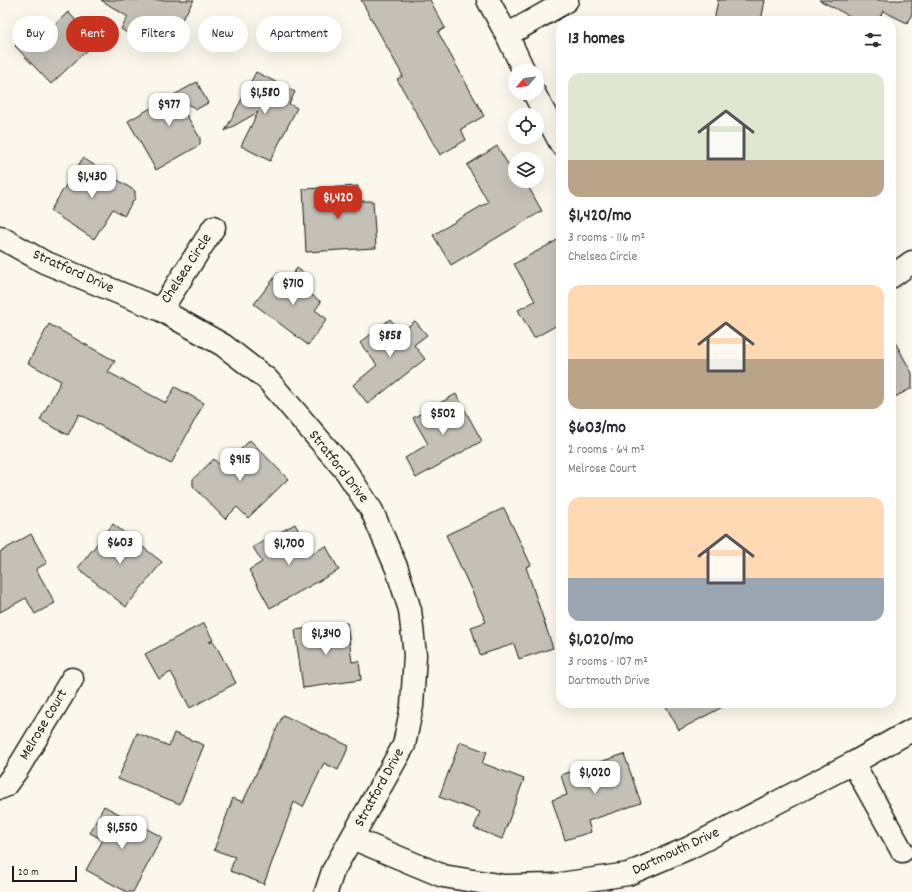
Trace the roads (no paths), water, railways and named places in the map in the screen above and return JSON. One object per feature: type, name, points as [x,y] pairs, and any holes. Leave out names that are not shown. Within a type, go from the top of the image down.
[{"type":"street","points":[[488,0],[521,64]]},
{"type":"street","points":[[507,35],[567,0]]},
{"type":"street","points":[[538,100],[556,135]]},
{"type":"street","name":"Chelsea Circle","points":[[160,310],[214,227]]},
{"type":"street","name":"Stratford Drive","points":[[0,237],[44,262],[160,310],[223,345],[267,379],[346,471],[372,511],[397,569],[410,610],[416,655],[412,706],[404,745],[333,871],[326,892]]},
{"type":"street","points":[[896,273],[912,262]]},
{"type":"street","name":"Melrose Court","points":[[0,788],[5,786],[17,770],[72,679]]},
{"type":"street","name":"Dartmouth Drive","points":[[352,838],[443,876],[504,886],[554,885],[628,874],[689,848],[912,730]]},
{"type":"street","points":[[852,763],[902,850]]}]
